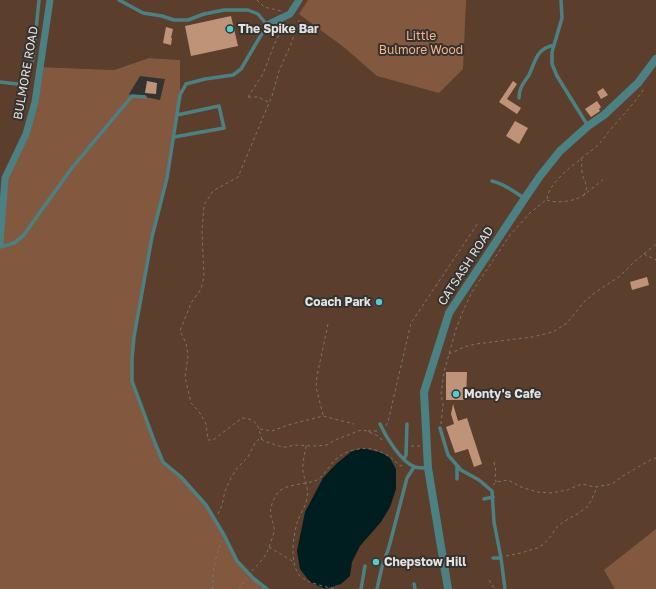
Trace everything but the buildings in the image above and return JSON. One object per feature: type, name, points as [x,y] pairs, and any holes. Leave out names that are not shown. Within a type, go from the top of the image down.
[{"type":"street","name":"BULMORE ROAD","points":[[0,242],[5,178],[26,134],[35,102],[50,0]]},
{"type":"street","points":[[267,24],[290,14],[299,0]]},
{"type":"street","name":"CATSASH ROAD","points":[[448,589],[428,468],[424,392],[449,313],[525,198],[560,150],[604,114],[638,83],[656,59]]},
{"type":"lane","points":[[0,82],[17,84],[28,77],[33,59],[39,0]]},
{"type":"lane","points":[[119,0],[143,13],[162,16],[174,20],[188,20],[204,14],[224,10],[248,10],[258,14],[267,24],[241,69],[233,75],[205,79],[186,84],[180,95],[167,178],[152,237],[134,337],[132,358],[132,380],[163,462],[181,477],[206,505],[224,535],[237,561],[254,580],[266,589]]},
{"type":"lane","points":[[561,0],[562,18],[552,52],[552,64],[557,76],[588,126]]},
{"type":"lane","points":[[519,98],[519,92],[536,57],[547,46],[554,45]]},
{"type":"lane","points":[[0,246],[14,243],[23,236],[71,169],[132,96],[145,97]]},
{"type":"lane","points":[[174,137],[224,128],[219,106],[177,115]]},
{"type":"lane","points":[[492,181],[500,183],[525,198]]},
{"type":"lane","points":[[380,424],[388,439],[405,461],[414,467],[428,468]]},
{"type":"lane","points":[[405,461],[407,424]]},
{"type":"lane","points":[[440,428],[448,455],[461,470],[479,480],[492,491],[494,522],[502,558],[505,589]]},
{"type":"lane","points":[[457,465],[457,479]]},
{"type":"lane","points":[[377,589],[407,478],[414,467]]},
{"type":"lane","points":[[484,499],[493,497]]},
{"type":"lane","points":[[493,558],[502,558]]},
{"type":"lane","points":[[361,589],[365,566]]},
{"type":"lane","points":[[414,584],[415,589]]},
{"type":"path","points":[[257,0],[264,7],[280,10],[290,14],[299,21],[279,71],[272,96],[238,177],[213,191],[204,205],[202,231],[204,277],[201,289],[191,303],[180,332],[186,343],[188,356],[186,377],[191,403],[200,413],[206,424],[208,440],[213,440],[242,418],[249,418],[254,421],[260,429],[262,440]]},
{"type":"path","points":[[269,103],[258,97],[248,97],[263,74],[279,35],[295,31]]},
{"type":"path","points":[[21,82],[24,94],[21,108],[26,113],[31,115]]},
{"type":"path","points":[[440,428],[443,405],[441,394],[448,354],[456,329],[472,292],[510,235],[530,213],[547,199],[547,194],[557,180],[581,158],[600,144],[610,130],[628,111],[648,82]]},
{"type":"path","points":[[581,158],[581,170],[587,187],[584,195]]},
{"type":"path","points":[[547,199],[552,202],[560,202],[580,198],[605,178]]},
{"type":"path","points":[[215,519],[222,505],[225,491],[232,476],[238,467],[248,457],[254,443],[260,438],[264,441],[282,447],[293,445],[327,445],[344,436],[361,430],[377,431],[386,427],[411,323],[478,223]]},
{"type":"path","points":[[448,354],[464,347],[532,337],[553,332],[567,323],[583,303],[593,294],[620,276],[643,253],[656,244]]},
{"type":"path","points":[[643,253],[656,260]]},
{"type":"path","points":[[323,416],[316,387],[328,324]]},
{"type":"path","points":[[260,429],[272,431],[291,424],[323,416],[354,424]]},
{"type":"path","points":[[367,431],[378,436],[384,442]]},
{"type":"path","points":[[306,446],[303,471],[308,490],[304,509],[297,522],[294,534],[292,549],[294,562],[296,570],[301,577],[308,581],[336,589]]},
{"type":"path","points":[[406,446],[427,446]]},
{"type":"path","points":[[238,589],[267,553],[274,530],[270,514],[271,507],[277,493],[280,490],[292,485],[315,481],[321,477],[336,459],[345,453],[356,449],[382,452],[392,458],[400,466],[405,461]]},
{"type":"path","points":[[494,462],[496,482],[508,480],[521,487],[537,492],[551,493],[567,490],[582,484],[597,487],[612,484],[623,476],[656,458]]},
{"type":"path","points":[[502,558],[537,548],[544,544],[555,529],[563,522],[587,507],[597,487]]},
{"type":"path","points":[[213,589],[218,549],[224,535]]},
{"type":"path","points":[[269,546],[294,562]]},
{"type":"path","points":[[489,580],[495,589]]},
{"type":"green space","points":[[0,0],[656,0],[656,589],[267,589],[237,561],[163,462],[132,381],[132,359],[180,60],[149,58],[114,70],[40,67],[0,242]]},
{"type":"green space","name":"Little Bulmore Wood","points":[[308,0],[466,0],[463,69],[439,93],[377,76],[345,48],[299,14]]},
{"type":"green space","points":[[149,58],[180,60],[180,95],[172,148],[152,237],[134,337],[132,381],[163,462],[181,477],[206,505],[237,561],[267,589],[0,589],[0,242],[5,178],[26,134],[40,67],[114,70]],"holes":[[[140,76],[165,79],[160,100],[132,96],[129,94]]]},
{"type":"green space","points":[[656,529],[656,589],[615,589],[604,570]]},
{"type":"water","points":[[364,448],[382,453],[390,458],[396,469],[396,489],[390,507],[381,522],[360,546],[352,562],[350,576],[341,584],[325,589],[310,582],[300,569],[297,551],[305,512],[323,478],[336,464],[352,451]]},
{"type":"place","name":"The Spike Bar","points":[[230,29]]},
{"type":"place","name":"Coach Park","points":[[379,302]]},
{"type":"place","name":"Monty's Cafe","points":[[456,394]]},
{"type":"place","name":"Chepstow Hill","points":[[376,562]]}]
